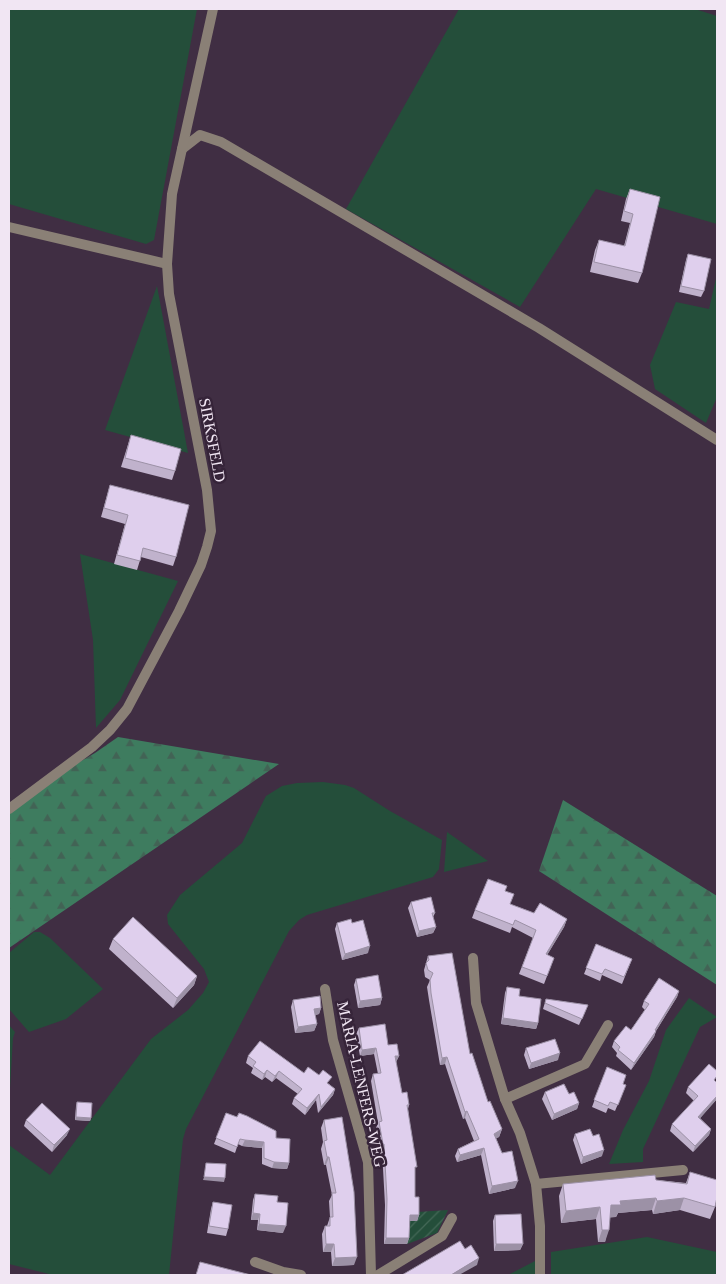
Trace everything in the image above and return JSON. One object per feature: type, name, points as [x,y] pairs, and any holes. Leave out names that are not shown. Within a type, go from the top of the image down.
[{"type":"street","name":"SIRKSFELD","points":[[9,809],[92,747],[110,730],[127,709],[179,611],[201,565],[207,547],[211,531],[207,490],[169,294],[167,264],[172,194],[213,9]]},
{"type":"street","points":[[182,149],[200,135],[221,142],[539,328],[717,440]]},
{"type":"street","points":[[9,226],[167,264]]},
{"type":"street","points":[[473,958],[476,1003],[505,1099],[520,1133],[536,1184],[540,1226],[540,1275]]},
{"type":"street","name":"MARIA-LENFERS-WEG","points":[[324,989],[333,1040],[368,1162],[371,1275]]},
{"type":"street","points":[[505,1099],[585,1064],[608,1026]]},
{"type":"street","points":[[536,1184],[683,1170]]},
{"type":"street","points":[[378,1275],[442,1236],[452,1218]]},
{"type":"street","points":[[254,1262],[283,1272],[301,1275]]},
{"type":"green space","points":[[9,9],[197,9],[154,240],[146,244],[9,204]]},
{"type":"green space","points":[[459,9],[695,9],[717,16],[717,224],[596,189],[520,307],[346,209]]},
{"type":"green space","points":[[717,274],[717,397],[706,423],[655,389],[650,365],[676,302],[709,309]]},
{"type":"green space","points":[[157,286],[188,453],[105,430]]},
{"type":"green space","points":[[80,554],[178,581],[120,700],[96,728],[93,640]]},
{"type":"green space","points":[[118,737],[279,764],[9,948],[9,803],[95,753]]},
{"type":"green space","points":[[323,782],[354,788],[442,840],[439,869],[433,877],[307,915],[299,920],[289,931],[186,1129],[183,1139],[169,1275],[53,1275],[9,1264],[9,1145],[50,1175],[151,1039],[188,1010],[203,993],[209,982],[204,969],[168,924],[167,915],[180,895],[242,843],[266,796],[282,786],[297,783]]},
{"type":"green space","points":[[563,800],[717,896],[717,985],[539,871]]},
{"type":"green space","points":[[447,832],[488,861],[444,872]]},
{"type":"green space","points":[[34,932],[40,932],[50,938],[103,989],[66,1019],[29,1032],[9,1009],[9,953]]},
{"type":"green space","points":[[689,998],[717,1017],[700,1027],[643,1149],[643,1162],[609,1164],[623,1130],[649,1081],[666,1030]]},
{"type":"green space","points":[[9,1025],[15,1032],[13,1038],[9,1105]]},
{"type":"green space","points":[[448,1210],[437,1233],[407,1244],[407,1221],[417,1212]]},
{"type":"green space","points":[[647,1237],[717,1252],[717,1275],[551,1275],[551,1252]]},
{"type":"green space","points":[[535,1261],[535,1275],[508,1275]]},
{"type":"building","points":[[630,189],[660,197],[642,273],[594,262],[599,240],[625,246],[633,214],[624,211]]},
{"type":"building","points":[[688,254],[711,259],[704,291],[681,286]]},
{"type":"building","points":[[131,435],[181,449],[175,471],[125,458]]},
{"type":"building","points":[[110,485],[189,505],[176,557],[143,548],[140,561],[117,555],[128,515],[104,508]]},
{"type":"building","points":[[488,879],[507,886],[505,891],[514,894],[510,904],[534,913],[540,903],[567,919],[546,954],[554,958],[547,976],[522,967],[536,930],[515,920],[513,925],[475,910]]},
{"type":"building","points":[[431,897],[435,913],[432,913],[436,927],[419,931],[411,902]]},
{"type":"building","points":[[133,917],[197,976],[177,998],[113,939]]},
{"type":"building","points":[[351,919],[352,923],[363,920],[370,946],[345,954],[337,923]]},
{"type":"building","points":[[596,944],[632,959],[624,977],[605,969],[602,974],[586,968]]},
{"type":"building","points":[[452,953],[470,1054],[472,1053],[488,1102],[490,1101],[502,1129],[494,1134],[502,1153],[512,1151],[518,1181],[492,1186],[484,1148],[460,1155],[458,1149],[479,1139],[467,1111],[465,1112],[447,1057],[442,1058],[431,993],[430,980],[433,973],[428,970],[426,963],[429,960],[428,956]]},
{"type":"building","points":[[378,975],[382,998],[360,1001],[356,979]]},
{"type":"building","points":[[659,978],[679,991],[656,1031],[634,1063],[618,1050],[620,1047],[614,1041],[626,1026],[631,1030],[649,1004],[644,1001]]},
{"type":"building","points":[[507,987],[520,989],[519,996],[541,999],[538,1023],[503,1018]]},
{"type":"building","points":[[320,996],[321,1008],[314,1009],[317,1024],[298,1027],[293,1000]]},
{"type":"building","points":[[546,999],[588,1005],[582,1019],[545,1003]]},
{"type":"building","points":[[385,1024],[388,1045],[397,1044],[399,1056],[395,1056],[402,1093],[407,1092],[409,1105],[407,1105],[417,1167],[415,1167],[415,1197],[419,1197],[419,1215],[410,1215],[409,1238],[386,1238],[387,1199],[384,1144],[379,1122],[382,1121],[373,1074],[381,1073],[376,1048],[362,1050],[359,1028]]},
{"type":"building","points":[[555,1039],[560,1053],[531,1063],[526,1048]]},
{"type":"building","points":[[260,1041],[304,1073],[308,1067],[319,1075],[323,1070],[332,1077],[327,1083],[335,1089],[321,1107],[319,1094],[307,1108],[294,1098],[302,1089],[279,1071],[275,1076],[267,1070],[264,1074],[253,1066],[256,1062],[248,1056]]},
{"type":"building","points":[[709,1064],[717,1071],[717,1076],[714,1080],[717,1083],[717,1096],[698,1117],[711,1129],[695,1146],[672,1124],[698,1096],[688,1087]]},
{"type":"building","points":[[607,1067],[626,1075],[623,1084],[626,1085],[618,1105],[610,1102],[608,1106],[594,1100]]},
{"type":"building","points":[[564,1084],[569,1094],[574,1092],[579,1103],[554,1114],[545,1092]]},
{"type":"building","points":[[77,1102],[92,1103],[91,1118],[76,1117]]},
{"type":"building","points":[[42,1103],[70,1129],[54,1145],[26,1120]]},
{"type":"building","points":[[226,1113],[237,1117],[239,1113],[247,1116],[276,1131],[276,1138],[290,1139],[289,1163],[274,1162],[264,1158],[264,1142],[240,1139],[237,1147],[216,1138]]},
{"type":"building","points":[[342,1117],[354,1192],[357,1257],[335,1258],[334,1244],[326,1244],[325,1226],[330,1226],[330,1217],[333,1217],[332,1193],[336,1193],[324,1141],[327,1140],[324,1120]]},
{"type":"building","points":[[590,1129],[593,1136],[599,1134],[604,1150],[583,1157],[575,1134]]},
{"type":"building","points":[[206,1163],[226,1164],[225,1178],[204,1177]]},
{"type":"building","points":[[690,1172],[717,1180],[715,1207],[684,1198],[657,1201],[656,1198],[620,1201],[621,1205],[611,1205],[609,1230],[602,1230],[600,1207],[566,1211],[563,1184],[655,1175],[656,1180],[687,1184]]},
{"type":"building","points":[[255,1194],[278,1196],[277,1202],[288,1203],[286,1226],[259,1224],[260,1214],[253,1213]]},
{"type":"building","points":[[213,1202],[232,1205],[228,1229],[209,1226]]},
{"type":"building","points":[[521,1214],[523,1244],[496,1244],[495,1215]]},
{"type":"building","points":[[460,1241],[465,1249],[471,1245],[479,1258],[451,1275],[402,1275]]},
{"type":"building","points":[[200,1262],[251,1275],[196,1275]]}]
